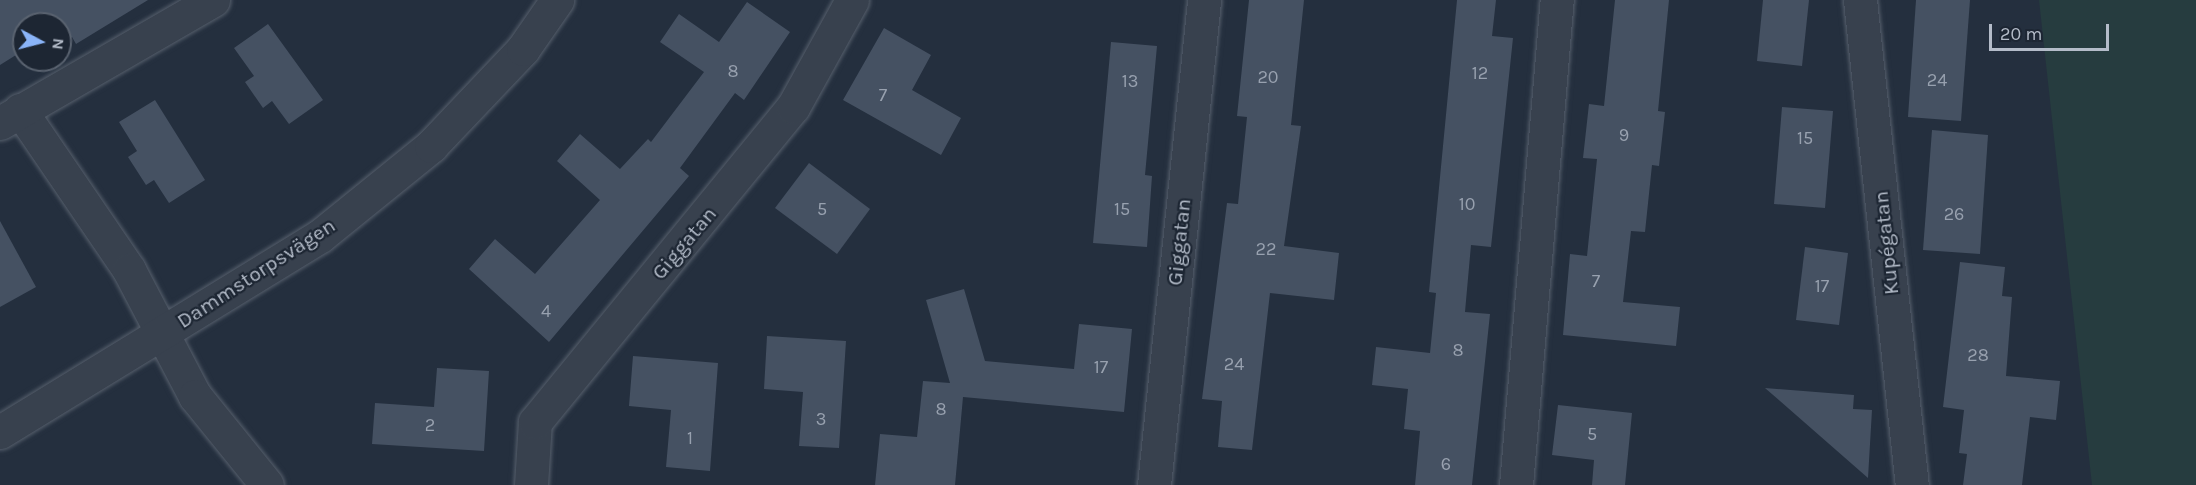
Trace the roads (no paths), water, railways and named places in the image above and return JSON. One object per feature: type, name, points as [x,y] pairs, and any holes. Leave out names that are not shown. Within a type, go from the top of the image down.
[{"type":"street","points":[[213,0],[10,116],[129,270],[195,396],[267,485]]},
{"type":"street","name":"Dammstorpsvägen","points":[[0,432],[320,236],[431,146],[523,49],[557,0]]},
{"type":"street","name":"Giggatan","points":[[531,485],[535,422],[793,107],[852,0]]},
{"type":"street","name":"Giggatan","points":[[1154,485],[1204,0]]},
{"type":"street","points":[[1516,485],[1557,0]]},
{"type":"street","name":"Kupégatan","points":[[1860,0],[1912,485]]}]
